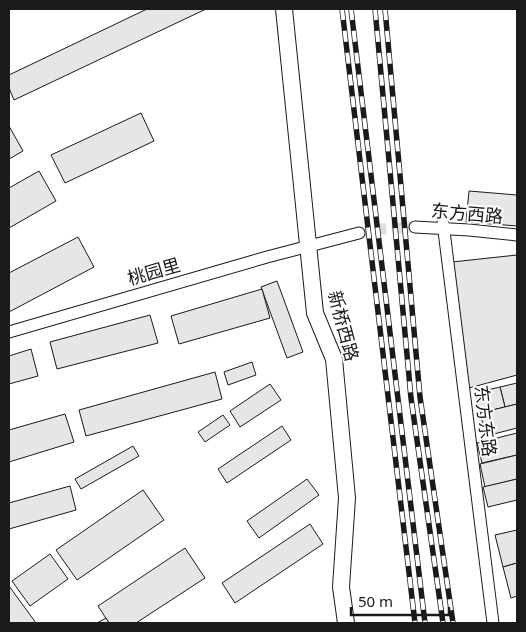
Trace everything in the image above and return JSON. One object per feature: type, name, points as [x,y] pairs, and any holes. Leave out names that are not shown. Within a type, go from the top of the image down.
[{"type":"street","name":"新桥西路","points":[[284,9],[315,313],[334,359],[347,498],[341,587],[346,623]]},
{"type":"street","name":"东方西路","points":[[415,227],[443,226],[517,236]]},
{"type":"street","name":"东方东路","points":[[443,226],[493,623]]},
{"type":"street","points":[[308,245],[360,232]]},
{"type":"street","name":"桃园里","points":[[9,332],[308,245]]},
{"type":"building","points":[[147,9],[206,9],[14,100],[9,88],[9,75]]},
{"type":"building","points":[[141,113],[154,141],[65,183],[51,155]]},
{"type":"building","points":[[9,126],[23,151],[9,159]]},
{"type":"building","points":[[39,171],[56,201],[9,228],[9,188]]},
{"type":"building","points":[[469,191],[517,195],[517,226],[466,222]]},
{"type":"building","points":[[78,237],[94,267],[9,312],[9,273]]},
{"type":"building","points":[[517,255],[517,375],[469,388],[452,262]]},
{"type":"building","points":[[277,281],[303,352],[287,358],[261,287]]},
{"type":"building","points":[[262,289],[270,318],[179,344],[171,316]]},
{"type":"building","points":[[150,315],[158,343],[57,369],[50,342]]},
{"type":"building","points":[[31,349],[38,376],[9,384],[9,356]]},
{"type":"building","points":[[252,362],[256,375],[228,385],[224,372]]},
{"type":"building","points":[[215,372],[222,399],[86,436],[79,410]]},
{"type":"building","points":[[517,383],[517,404],[505,407],[500,387]]},
{"type":"building","points":[[270,384],[281,400],[240,427],[230,411]]},
{"type":"building","points":[[500,387],[505,407],[480,413],[475,393]]},
{"type":"building","points":[[517,404],[517,428],[486,436],[480,413]]},
{"type":"building","points":[[65,414],[74,442],[9,462],[9,430]]},
{"type":"building","points":[[223,415],[230,425],[205,442],[198,432]]},
{"type":"building","points":[[282,426],[291,440],[227,483],[218,469]]},
{"type":"building","points":[[517,433],[517,455],[482,463],[477,443]]},
{"type":"building","points":[[133,446],[139,456],[81,489],[75,479]]},
{"type":"building","points":[[517,455],[517,479],[485,487],[480,464]]},
{"type":"building","points":[[307,479],[319,495],[259,538],[247,521]]},
{"type":"building","points":[[517,479],[517,500],[488,507],[483,487]]},
{"type":"building","points":[[70,486],[76,510],[9,529],[9,503]]},
{"type":"building","points":[[143,490],[164,520],[77,580],[56,550]]},
{"type":"building","points":[[310,524],[323,544],[235,603],[222,583]]},
{"type":"building","points":[[517,530],[517,563],[503,567],[495,535]]},
{"type":"building","points":[[185,548],[205,578],[136,623],[109,623],[98,606]]},
{"type":"building","points":[[50,554],[68,579],[30,606],[12,581]]},
{"type":"building","points":[[517,563],[517,596],[511,598],[503,567]]},
{"type":"building","points":[[9,586],[36,623],[9,623]]},
{"type":"building","points":[[106,618],[109,623],[97,623]]},
{"type":"tunnel","points":[[359,233],[381,229],[415,227]]},
{"type":"railway","points":[[342,9],[415,623]]},
{"type":"railway","points":[[351,9],[425,623]]},
{"type":"railway","points":[[375,9],[411,398],[443,623]]},
{"type":"railway","points":[[385,9],[420,397],[453,623]]}]
